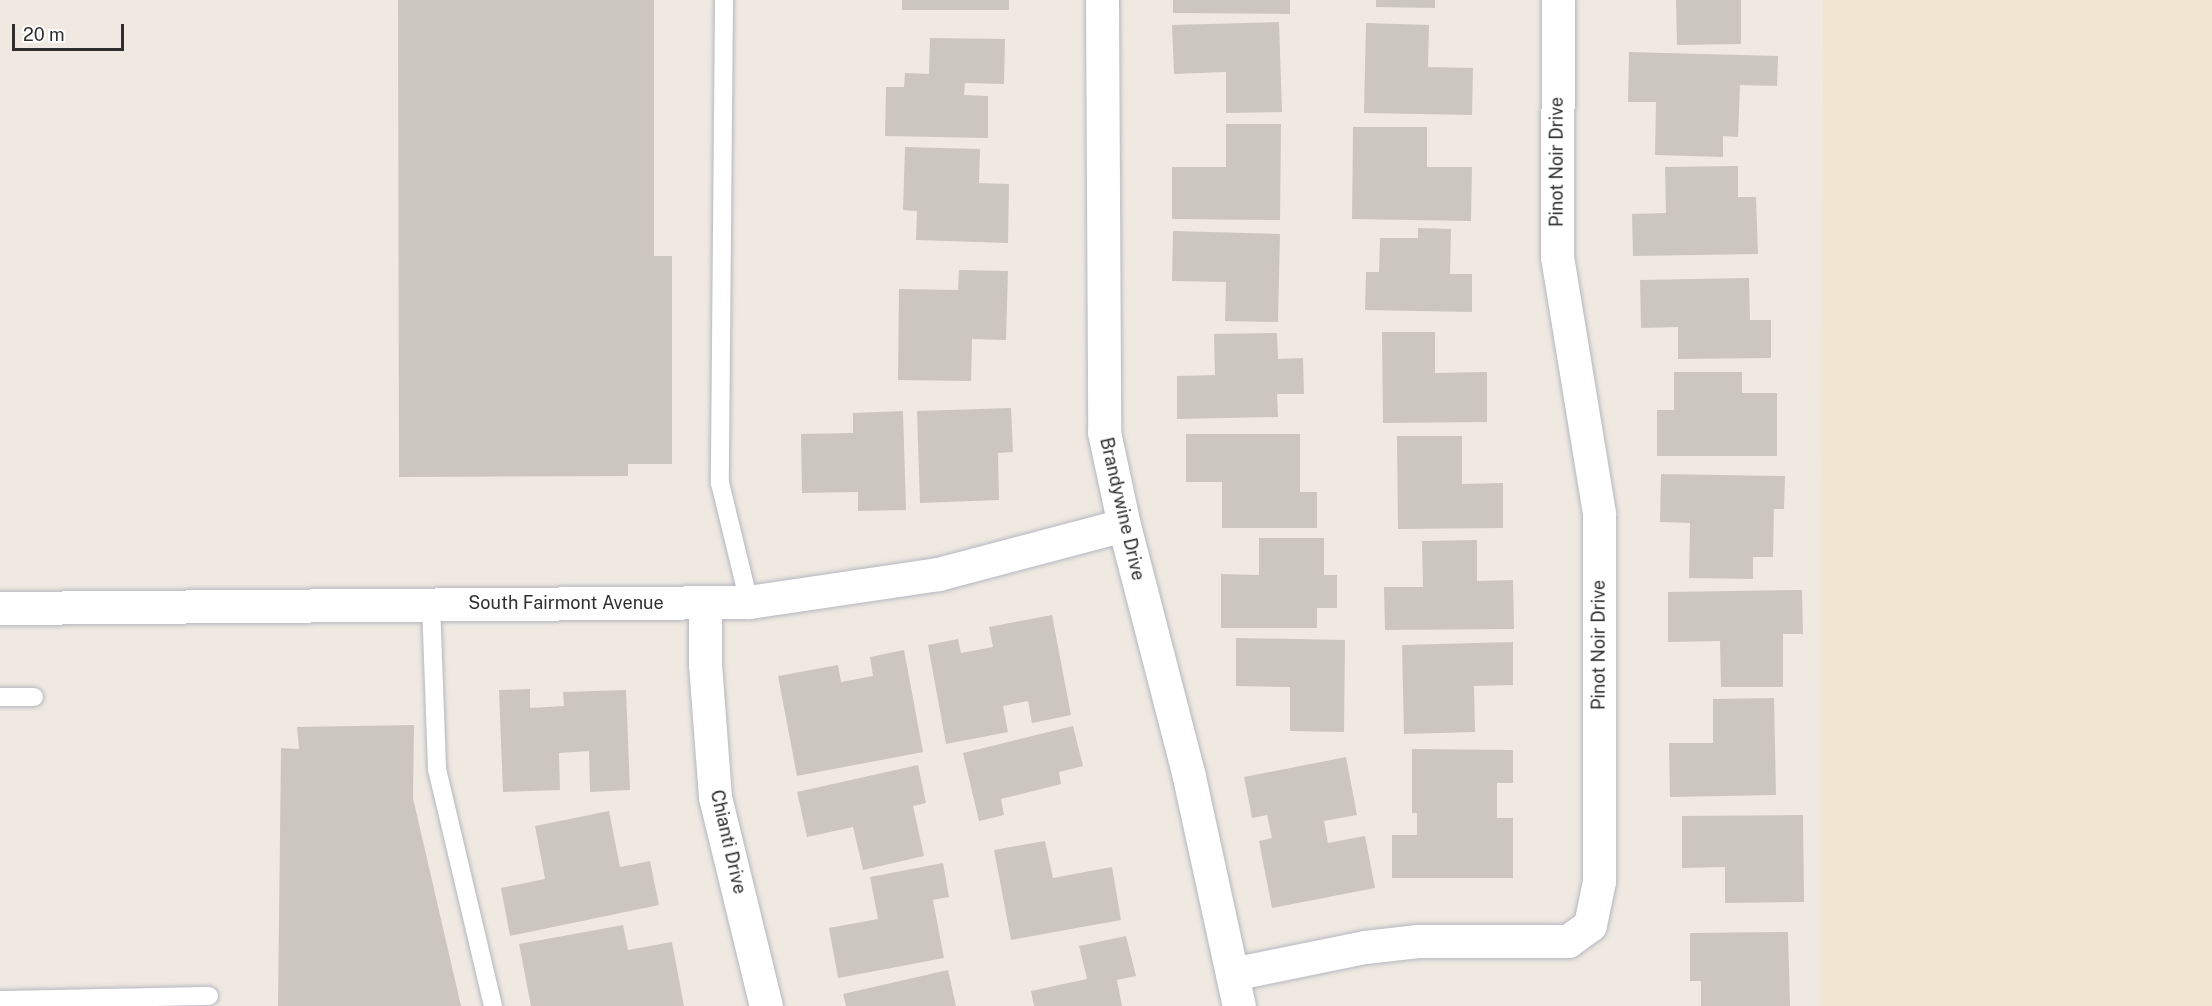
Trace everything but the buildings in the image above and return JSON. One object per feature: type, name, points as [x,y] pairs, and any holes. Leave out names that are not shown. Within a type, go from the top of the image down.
[{"type":"street","name":"Brandywine Drive","points":[[1102,0],[1104,432],[1124,525],[1189,777],[1239,1006]]},
{"type":"street","name":"Pinot Noir Drive","points":[[1232,974],[1365,947],[1419,941],[1568,941],[1590,925],[1599,881],[1599,513],[1557,257],[1558,0]]},
{"type":"street","name":"South Fairmont Avenue","points":[[0,608],[749,602],[938,574],[1124,525]]},
{"type":"street","name":"Chianti Drive","points":[[705,603],[705,664],[715,797],[766,1006]]},
{"type":"lane","points":[[724,0],[720,483],[749,602]]},
{"type":"lane","points":[[431,604],[437,769],[493,1006]]},
{"type":"lane","points":[[0,697],[34,697]]},
{"type":"lane","points":[[0,1000],[209,996]]},
{"type":"shaded area","points":[[1823,0],[2212,0],[2212,1006],[1821,1006]]}]
